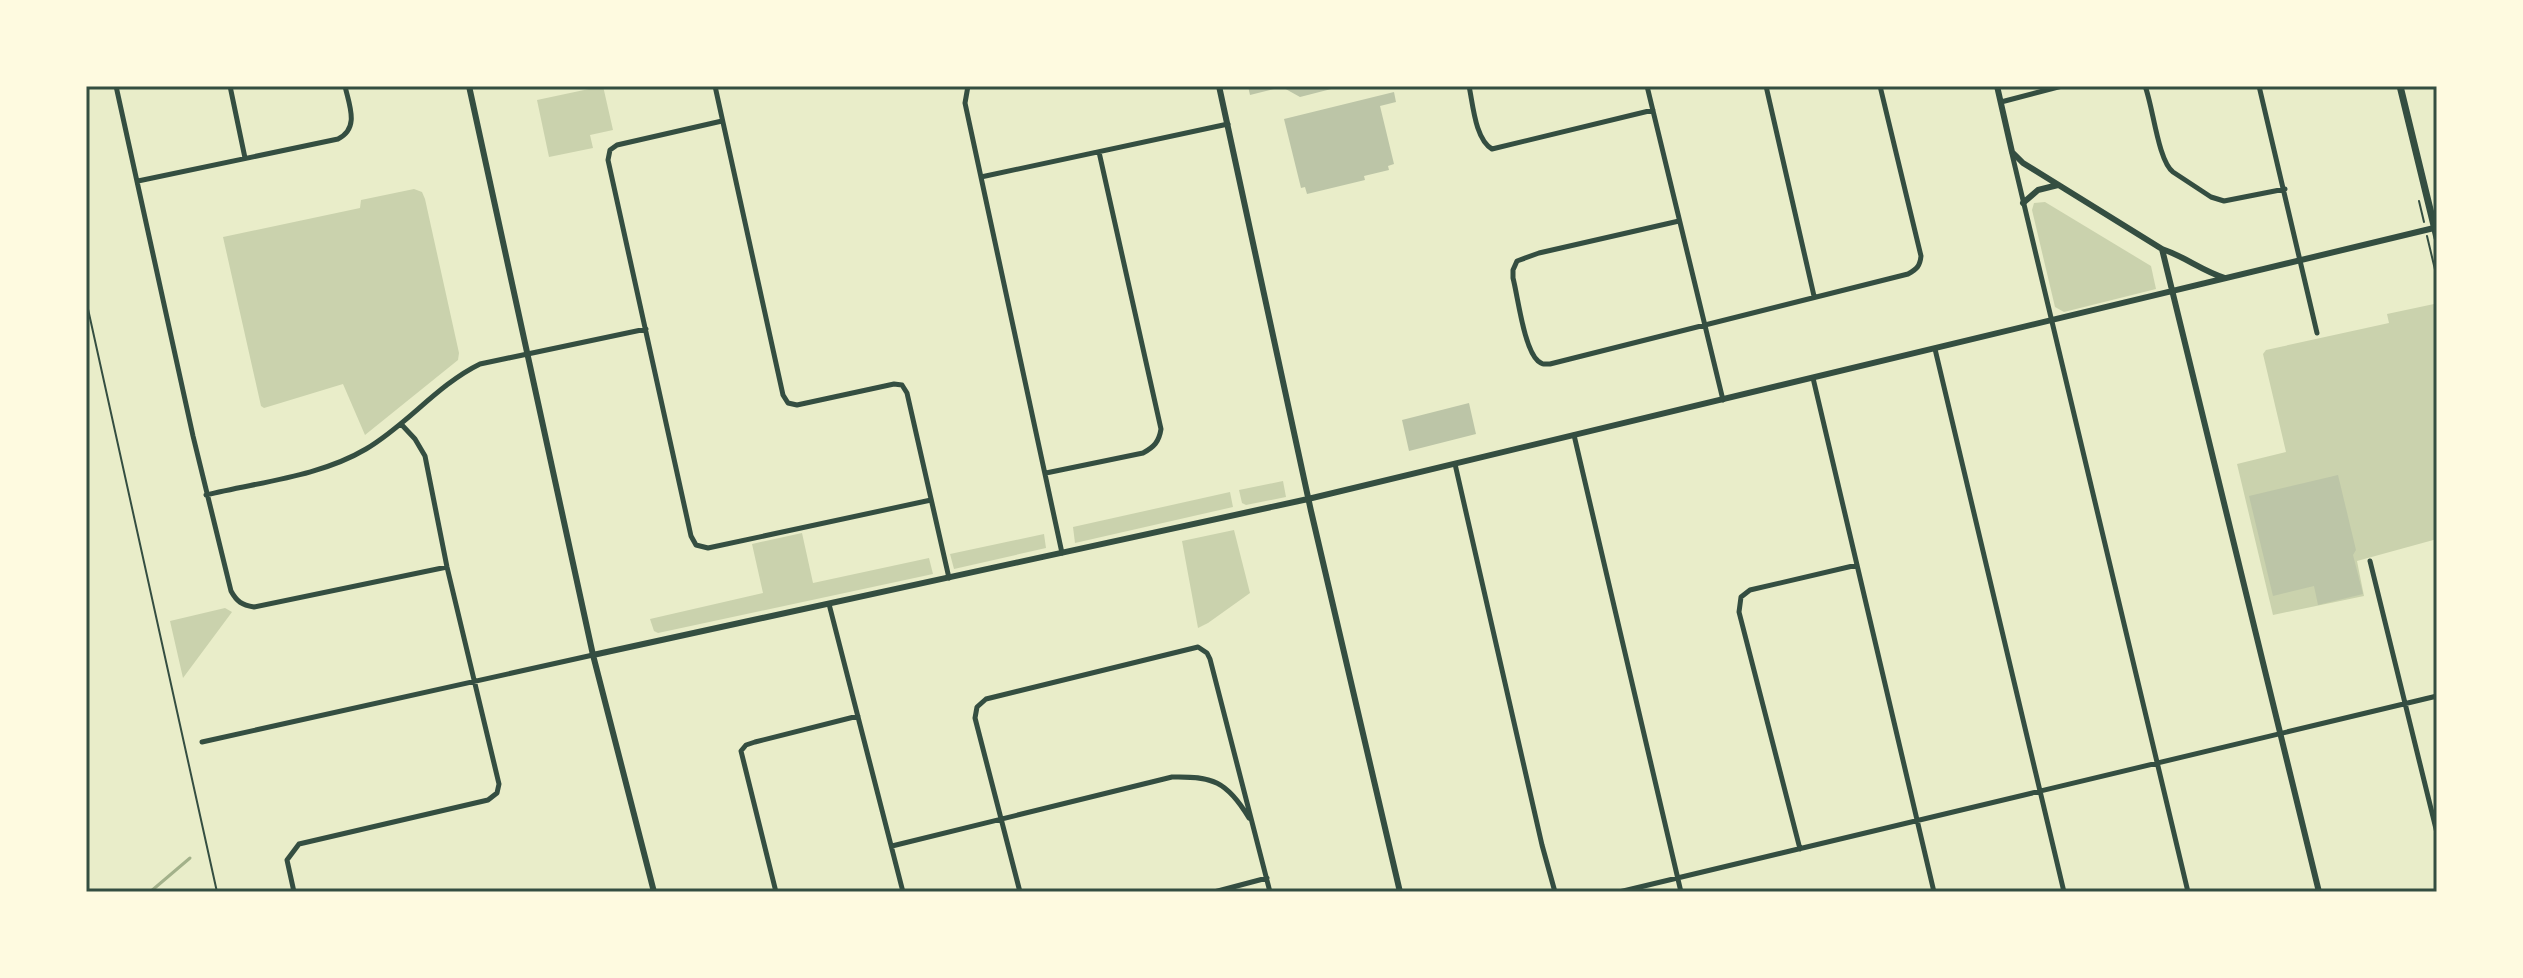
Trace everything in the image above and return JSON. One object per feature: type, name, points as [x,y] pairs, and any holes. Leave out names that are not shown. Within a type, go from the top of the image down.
[{"type":"main road","points":[[2400,86],[2437,238]]},
{"type":"street","points":[[116,86],[206,495],[236,601],[254,607],[447,567]]},
{"type":"street","points":[[230,86],[245,158]]},
{"type":"street","points":[[138,181],[338,139],[350,128],[352,119],[345,86]]},
{"type":"street","points":[[469,86],[593,655],[654,892]]},
{"type":"street","points":[[715,86],[783,395],[788,403],[797,405],[894,384],[902,385],[907,393],[949,578]]},
{"type":"street","points":[[967,86],[965,103],[1062,553]]},
{"type":"street","points":[[1219,86],[1308,499],[1400,892]]},
{"type":"street","points":[[1469,86],[1481,135],[1485,145],[1492,149],[1653,110]]},
{"type":"street","points":[[1647,86],[1723,400]]},
{"type":"street","points":[[1766,86],[1814,296]]},
{"type":"street","points":[[1679,221],[1539,253],[1517,261],[1513,278],[1528,344],[1535,359],[1542,364],[1550,364],[1908,274],[1920,266],[1921,256],[1880,86]]},
{"type":"street","points":[[1997,86],[2188,892]]},
{"type":"street","points":[[2001,102],[2062,86]]},
{"type":"street","points":[[2145,86],[2167,168],[2211,197],[2224,201],[2285,189]]},
{"type":"street","points":[[2259,86],[2317,333]]},
{"type":"street","points":[[722,121],[617,145],[610,150],[608,160],[691,536],[696,545],[708,548],[931,500]]},
{"type":"street","points":[[981,177],[1228,124]]},
{"type":"street","points":[[1046,473],[1143,453],[1159,440],[1161,429],[1099,152]]},
{"type":"street","points":[[2012,152],[2023,163],[2162,249],[2225,279]]},
{"type":"street","points":[[2023,203],[2038,190],[2058,185]]},
{"type":"street","points":[[202,742],[1308,499],[2434,228]]},
{"type":"street","points":[[2162,249],[2319,892]]},
{"type":"street","points":[[206,495],[332,465],[364,450],[461,374],[480,364],[646,329]]},
{"type":"street","points":[[1935,349],[2064,892]]},
{"type":"street","points":[[1813,378],[1934,892]]},
{"type":"street","points":[[294,892],[287,860],[299,844],[494,797],[499,784],[447,567],[425,456],[401,424]]},
{"type":"street","points":[[1574,435],[1681,892]]},
{"type":"street","points":[[1455,464],[1555,892]]},
{"type":"street","points":[[2370,561],[2437,833]]},
{"type":"street","points":[[1800,849],[1739,612],[1741,597],[1750,590],[1857,565]]},
{"type":"street","points":[[829,604],[903,892]]},
{"type":"street","points":[[1020,892],[975,718],[977,707],[984,701],[1201,647],[1210,659],[1270,892]]},
{"type":"street","points":[[1619,892],[2437,696]]},
{"type":"street","points":[[776,892],[741,751],[755,742],[858,716]]},
{"type":"street","points":[[892,846],[1172,777],[1199,777],[1221,783],[1238,799],[1252,823]]},
{"type":"street","points":[[1214,892],[1267,878]]},
{"type":"path","points":[[86,300],[217,892]]},
{"type":"green space","points":[[603,86],[613,130],[590,135],[593,148],[549,157],[537,100]]},
{"type":"green space","points":[[414,189],[422,192],[425,199],[458,360],[365,435],[343,384],[264,408],[261,406],[223,237],[360,208],[361,200]]},
{"type":"green space","points":[[2045,202],[2151,266],[2156,289],[2064,312],[2055,307],[2032,210],[2034,203]]},
{"type":"green space","points":[[2434,304],[2437,316],[2437,539],[2357,561],[2364,596],[2273,615],[2237,464],[2286,452],[2263,354],[2266,350],[2389,323],[2387,314]]},
{"type":"green space","points":[[1283,481],[1286,497],[1246,505],[1242,503],[1239,490]]},
{"type":"green space","points":[[1230,492],[1233,507],[1075,543],[1073,527]]},
{"type":"green space","points":[[1234,530],[1250,593],[1198,628],[1182,541]]},
{"type":"green space","points":[[802,533],[813,583],[929,558],[933,574],[658,633],[654,631],[650,619],[763,593],[752,544]]},
{"type":"green space","points":[[1044,534],[1046,548],[954,569],[950,554]]},
{"type":"green space","points":[[225,608],[232,612],[183,678],[170,621]]},
{"type":"building","points":[[1248,86],[1339,87],[1300,97],[1282,87],[1250,95]]},
{"type":"building","points":[[1394,92],[1396,102],[1380,106],[1394,164],[1388,166],[1389,170],[1364,176],[1365,180],[1307,194],[1305,187],[1301,188],[1284,119]]},
{"type":"building","points":[[1469,403],[1476,434],[1409,451],[1402,420]]},
{"type":"building","points":[[2338,475],[2363,594],[2318,605],[2314,586],[2273,596],[2249,496]]},
{"type":"waterway","points":[[150,892],[190,858]]}]
